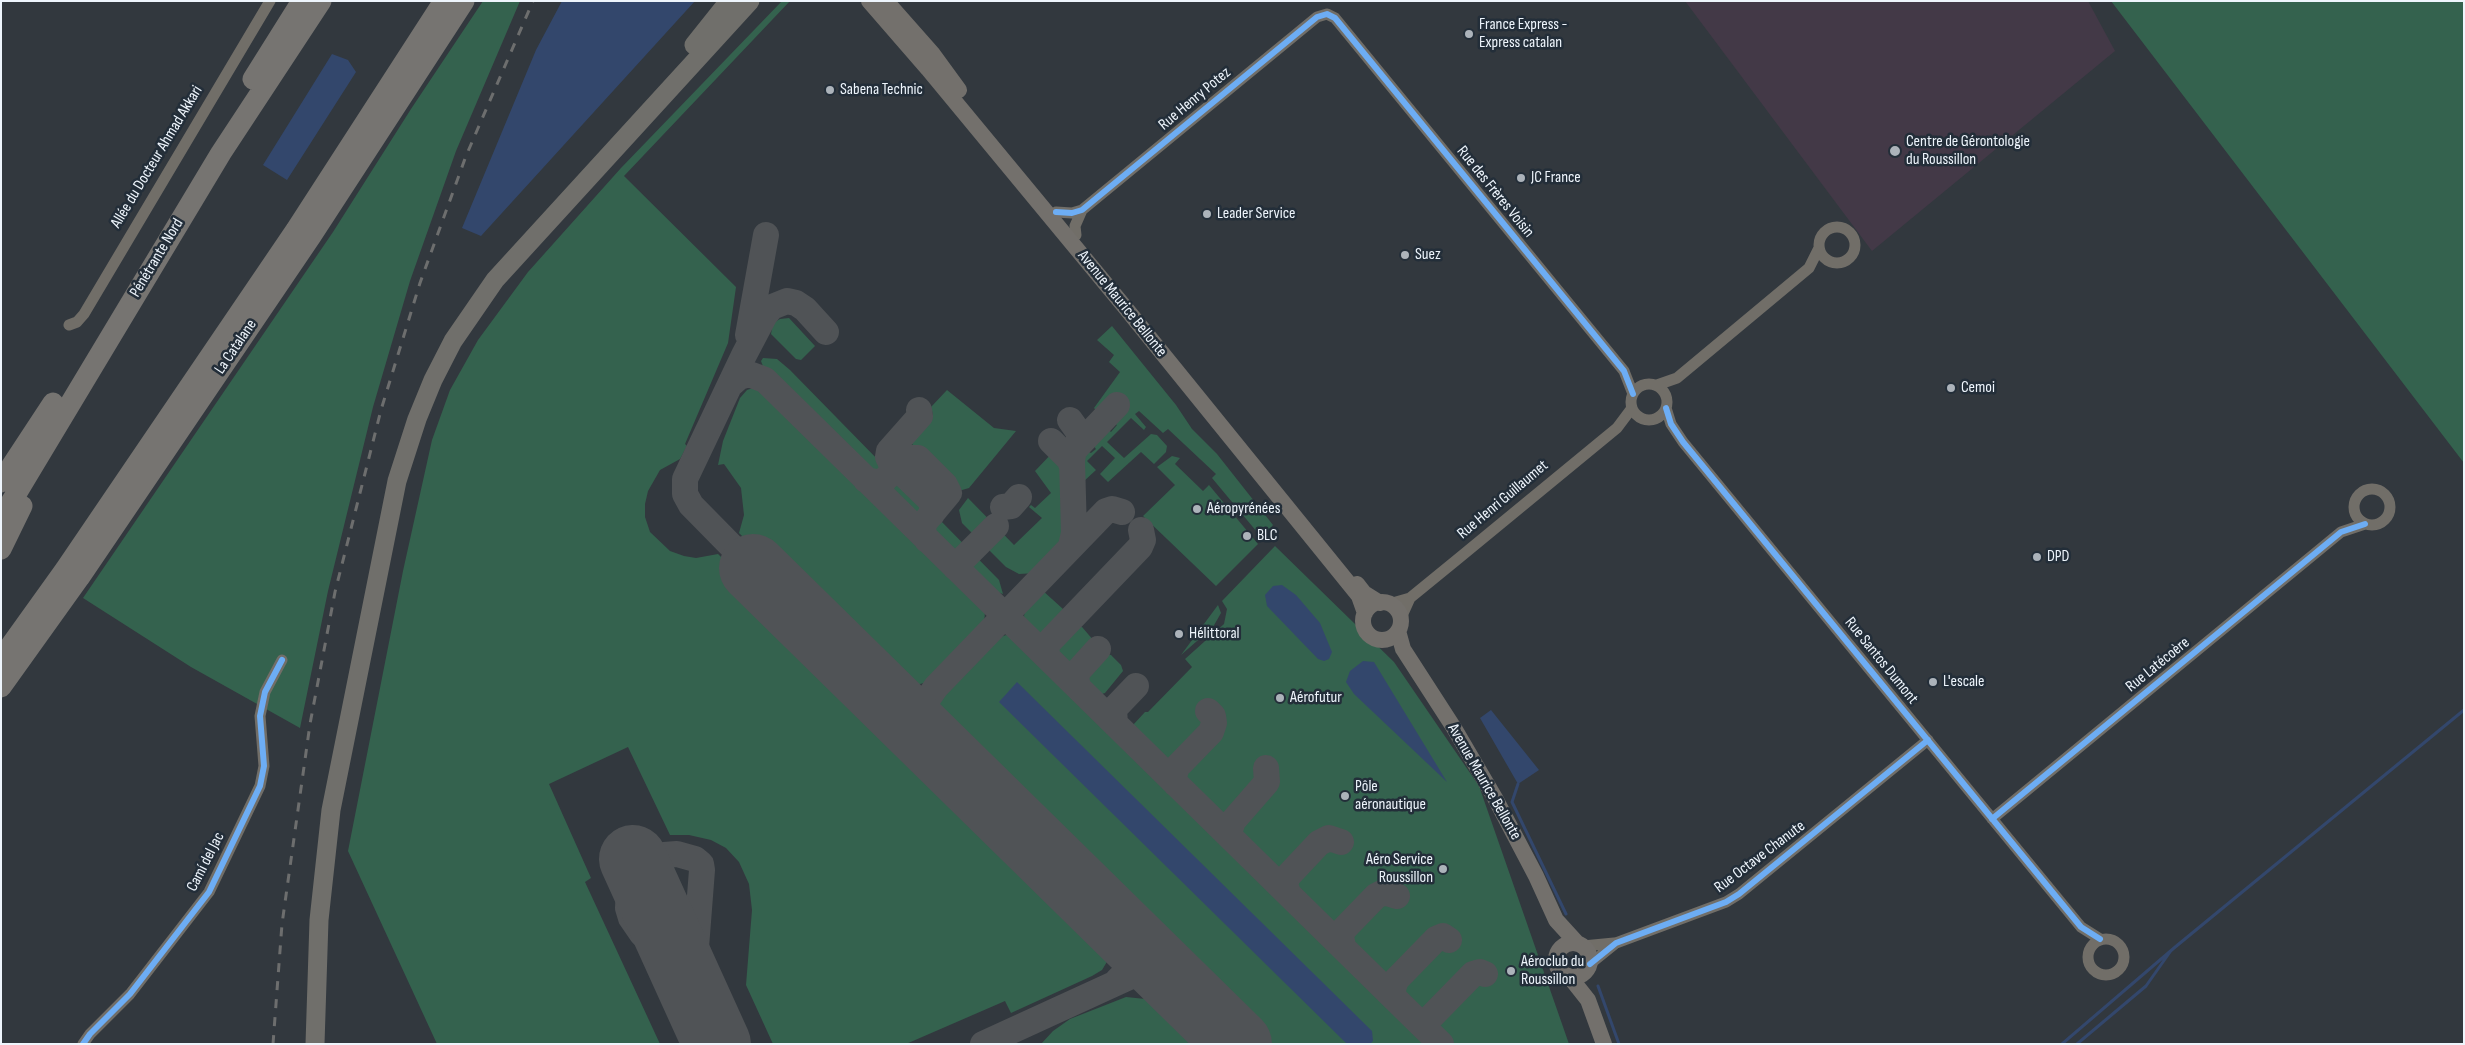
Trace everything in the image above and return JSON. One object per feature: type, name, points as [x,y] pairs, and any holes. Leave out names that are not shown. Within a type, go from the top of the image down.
[{"type":"highway","name":"Pénétrante Nord","points":[[1,491],[53,403],[302,1]]},
{"type":"highway","name":"Pénétrante Nord","points":[[1,519],[221,153],[321,1]]},
{"type":"highway","points":[[221,153],[326,1]]},
{"type":"highway","name":"La Catalane","points":[[1,659],[65,570],[296,230],[444,1]]},
{"type":"highway","name":"La Catalane","points":[[1,687],[84,570],[311,236],[464,1]]},
{"type":"highway","points":[[1,549],[34,479],[151,268]]},
{"type":"highway","points":[[1,482],[53,403]]},
{"type":"main road","points":[[308,1044],[311,922],[320,836],[330,773],[388,486],[406,428],[420,392],[437,356],[476,292],[522,236],[673,71],[729,1]]},
{"type":"main road","points":[[315,1044],[319,920],[331,810],[397,481],[426,395],[454,341],[495,280],[535,233],[750,1]]},
{"type":"street","name":"Allée du Docteur Ahmad Akkari","points":[[69,325],[77,322],[84,314],[270,1]]},
{"type":"street","name":"Avenue Maurice Bellonte","points":[[869,1],[935,76],[1118,298],[1359,596],[1365,613]]},
{"type":"street","name":"Avenue Maurice Bellonte","points":[[886,1],[932,53],[995,140],[1076,235],[1364,593],[1384,603]]},
{"type":"street","name":"Rue Henry Potez","points":[[1082,210],[1316,17],[1327,14]]},
{"type":"street","name":"Rue des Frères Voisin","points":[[1327,14],[1334,18],[1624,371],[1638,381],[1652,384]]},
{"type":"street","points":[[1056,212],[1072,213],[1082,210]]},
{"type":"street","points":[[1076,235],[1075,226],[1082,210]]},
{"type":"street","points":[[1677,378],[1661,416],[1647,419],[1632,408],[1633,394],[1636,389],[1677,378],[1809,268],[1819,248],[1820,237],[1828,230],[1844,229],[1852,236],[1855,246],[1850,258],[1841,263],[1830,262],[1809,268]]},
{"type":"street","points":[[1819,248],[1822,257],[1830,262]]},
{"type":"street","name":"Rue des Frères Voisin","points":[[1624,371],[1633,394]]},
{"type":"street","points":[[1652,384],[1667,402]]},
{"type":"street","name":"Rue Santos Dumont","points":[[1667,402],[1677,435]]},
{"type":"street","name":"Rue Henri Guillaumet","points":[[1394,630],[1410,598],[1617,428],[1632,408]]},
{"type":"street","name":"Rue Henri Guillaumet","points":[[1617,428],[1647,419]]},
{"type":"street","name":"Rue Santos Dumont","points":[[1647,419],[1677,435],[2081,927]]},
{"type":"street","points":[[2374,489],[2387,497],[2390,507],[2385,519],[2374,525],[2365,524],[2341,532],[2354,509],[2355,499],[2364,490],[2374,489]]},
{"type":"street","points":[[2354,509],[2357,518],[2365,524]]},
{"type":"street","name":"Rue Latécoère","points":[[1992,819],[2341,532]]},
{"type":"street","name":"Rue Henri Guillaumet","points":[[1384,603],[1410,598]]},
{"type":"street","points":[[1384,603],[1397,610],[1394,630],[1375,638],[1366,631],[1363,623],[1365,613],[1371,606],[1384,603]]},
{"type":"street","name":"Avenue Maurice Bellonte","points":[[1394,630],[1402,649],[1454,728],[1495,798],[1536,876],[1556,920],[1560,950]]},
{"type":"street","name":"Camí del Jac","points":[[83,1044],[90,1034],[130,994],[209,892],[260,786],[264,766],[260,716],[265,692],[282,660]]},
{"type":"street","name":"Rue Octave Chanute","points":[[1580,944],[1616,943],[1726,902],[1928,740]]},
{"type":"street","name":"Avenue Maurice Bellonte","points":[[1556,920],[1580,944]]},
{"type":"street","points":[[2081,927],[2100,940],[2113,940],[2121,948],[2124,958],[2119,969],[2108,975],[2095,972],[2088,963],[2089,949],[2081,927]]},
{"type":"street","points":[[2089,949],[2100,940]]},
{"type":"street","name":"Rue Octave Chanute","points":[[1588,967],[1616,943]]},
{"type":"street","points":[[1588,1000],[1589,954],[1580,944],[1567,944],[1560,950],[1557,964],[1588,1000],[1604,1044]]},
{"type":"street","points":[[1569,976],[1579,976],[1588,967]]},
{"type":"shaded area","name":"Centre de Gérontologie du Roussillon","points":[[1685,1],[2088,1],[2115,51],[1872,251]]},
{"type":"green space","points":[[483,1],[520,1],[456,151],[410,281],[373,407],[328,591],[300,728],[191,667],[83,598],[333,232],[411,109]]},
{"type":"green space","points":[[782,1],[790,1],[624,176],[736,287],[728,343],[685,444],[687,446],[680,459],[660,470],[648,491],[645,517],[650,532],[670,551],[684,556],[696,558],[718,554],[1100,927],[1109,948],[1108,960],[1102,970],[1092,976],[1011,1013],[1005,1001],[906,1044],[773,1044],[746,985],[752,910],[749,884],[739,862],[726,848],[711,840],[689,835],[670,835],[628,747],[549,784],[591,878],[585,882],[660,1044],[437,1044],[348,851],[403,571],[432,440],[450,390],[478,340],[528,272],[621,168]]},
{"type":"green space","points":[[2111,1],[2464,1],[2464,463]]},
{"type":"green space","points":[[789,318],[815,346],[801,360],[796,359],[771,334],[773,323],[780,319]]},
{"type":"green space","points":[[1112,326],[1176,405],[1192,429],[1217,454],[1273,525],[1262,538],[1212,478],[1216,474],[1168,429],[1163,433],[1139,411],[1135,414],[1146,427],[1144,430],[1131,418],[1107,442],[1124,458],[1151,434],[1157,435],[1167,446],[1166,452],[1154,464],[1141,452],[1108,482],[1100,474],[1115,458],[1102,446],[1087,461],[1096,470],[1083,482],[1083,518],[1080,527],[1080,453],[1087,451],[1091,453],[1096,449],[1091,443],[1106,427],[1111,432],[1117,425],[1109,420],[1120,407],[1115,403],[1102,417],[1094,408],[1120,372],[1109,362],[1114,355],[1097,340]]},
{"type":"green space","points":[[763,358],[777,359],[790,370],[884,466],[879,474],[871,473],[764,369],[761,361]]},
{"type":"green space","points":[[753,388],[764,389],[982,604],[985,612],[984,624],[931,681],[909,687],[889,680],[739,533],[744,515],[741,488],[724,464],[718,465],[723,441],[740,398],[747,390]]},
{"type":"green space","points":[[947,390],[994,428],[1016,431],[969,488],[962,490],[957,489],[909,441],[933,415],[931,407]]},
{"type":"green space","points":[[1055,450],[1063,458],[1067,541],[1036,573],[1019,574],[1006,567],[962,523],[959,510],[968,498],[1014,545],[1042,518],[1029,507],[1031,505],[1035,508],[1051,493],[1035,471]]},
{"type":"green space","points":[[1172,456],[1180,458],[1175,464],[1203,491],[1209,485],[1258,544],[1216,586],[1143,516],[1175,485],[1157,467]]},
{"type":"green space","points":[[911,465],[918,468],[940,490],[936,498],[906,468]]},
{"type":"green space","points":[[894,481],[902,482],[924,505],[924,512],[917,516],[913,514],[890,493],[889,488]]},
{"type":"green space","points":[[936,520],[940,520],[999,580],[1003,594],[989,589],[930,530],[930,526]]},
{"type":"green space","points":[[1275,546],[1394,662],[1479,786],[1569,1044],[1452,1044],[1133,729],[1133,725],[1145,712],[1148,712],[1192,667],[1185,659],[1224,624],[1227,609],[1222,601]]},
{"type":"green space","points":[[1042,590],[1063,609],[1064,613],[1040,637],[1034,634],[1027,626],[1024,616],[1027,601]]},
{"type":"green space","points":[[1218,605],[1221,613],[1213,627],[1181,655]]},
{"type":"green space","points":[[1076,625],[1082,627],[1094,641],[1074,664],[1070,666],[1064,664],[1054,653],[1053,647]]},
{"type":"green space","points":[[1006,635],[1019,639],[1429,1044],[1260,1044],[950,740],[938,718],[938,707],[944,691],[991,641]]},
{"type":"green space","points":[[1103,654],[1111,655],[1121,665],[1123,671],[1105,693],[1099,695],[1084,683],[1084,677]]},
{"type":"green space","points":[[1126,997],[1165,1001],[1182,1010],[1216,1044],[1041,1044],[1053,1031],[1070,1019]]},
{"type":"water","points":[[562,1],[695,1],[481,236],[462,228],[536,50]]},
{"type":"water","points":[[332,54],[348,60],[356,72],[287,180],[263,165]]},
{"type":"water","points":[[1282,585],[1296,595],[1320,623],[1332,652],[1329,659],[1324,661],[1318,659],[1267,606],[1265,595],[1273,586]]},
{"type":"water","points":[[1363,661],[1374,662],[1447,782],[1354,694],[1346,682],[1350,671]]},
{"type":"water","points":[[1017,682],[1372,1031],[1373,1041],[1370,1044],[1347,1044],[999,702]]},
{"type":"water","points":[[1491,710],[1539,770],[1518,784],[1480,718]]},
{"type":"waterway","points":[[2062,1044],[2174,948],[2464,710]]},
{"type":"waterway","points":[[1518,784],[1512,802],[1566,914]]},
{"type":"waterway","points":[[2077,1044],[2146,986],[2170,952]]},
{"type":"waterway","points":[[1598,986],[1619,1044]]},
{"type":"taxiway","points":[[748,335],[766,235]]},
{"type":"taxiway","points":[[753,568],[691,505],[685,494],[685,479],[744,355],[765,315],[772,307],[787,301],[796,303],[805,309],[826,332]]},
{"type":"taxiway","points":[[730,385],[739,377],[749,374],[765,380],[1441,1044]]},
{"type":"taxiway","points":[[1071,546],[1074,533],[1072,460],[1074,450],[1117,405]]},
{"type":"taxiway","points":[[897,472],[891,474],[892,465],[888,457],[889,451],[920,416],[919,410]]},
{"type":"taxiway","points":[[1070,420],[1080,434],[1077,447]]},
{"type":"taxiway","points":[[1051,441],[1069,459],[1072,466]]},
{"type":"taxiway","points":[[866,480],[881,483],[907,458],[918,458],[945,485],[949,493],[924,523],[923,532],[927,540]]},
{"type":"taxiway","points":[[890,461],[932,502],[932,514]]},
{"type":"taxiway","points":[[1003,507],[1011,506],[1019,497]]},
{"type":"taxiway","points":[[942,753],[927,733],[921,719],[925,703],[936,687],[1106,511],[1112,509],[1122,512]]},
{"type":"taxiway","points":[[955,567],[996,526]]},
{"type":"taxiway","points":[[1048,658],[1046,649],[1049,642],[1140,547],[1143,540],[1141,530]]},
{"type":"taxiway","points":[[1078,687],[1076,677],[1079,670],[1098,649]]},
{"type":"taxiway","points":[[1115,724],[1114,709],[1136,686]]},
{"type":"taxiway","points":[[1176,784],[1174,776],[1177,767],[1211,732],[1214,723],[1213,716],[1208,711]]},
{"type":"taxiway","points":[[1231,838],[1230,830],[1233,821],[1267,782],[1266,768]]},
{"type":"taxiway","points":[[1288,893],[1285,884],[1288,876],[1319,843],[1329,838],[1341,842]]},
{"type":"taxiway","points":[[682,964],[667,947],[642,934],[631,918],[628,908],[629,889],[638,870],[644,864],[664,855],[677,854],[695,859],[701,864],[693,986],[695,999]]},
{"type":"taxiway","points":[[1343,947],[1341,936],[1344,929],[1376,896],[1384,892],[1397,896]]},
{"type":"taxiway","points":[[1118,980],[1138,961],[1136,947],[1126,934]]},
{"type":"taxiway","points":[[1394,998],[1393,989],[1396,980],[1436,939],[1443,936],[1449,940]]},
{"type":"taxiway","points":[[983,1044],[1138,973],[1153,970],[1164,973],[1180,987]]},
{"type":"taxiway","points":[[1427,1029],[1428,1020],[1473,974],[1480,972],[1485,974]]},
{"type":"runway","points":[[753,568],[1238,1044]]},
{"type":"runway","points":[[633,859],[717,1044]]},
{"type":"railway","points":[[273,1044],[282,924],[310,724],[335,592],[381,410],[420,283],[466,156],[533,1]]},
{"type":"cycle path","points":[[1056,212],[1072,213],[1082,210],[1317,17],[1327,14],[1335,18],[1624,371],[1633,394]]},
{"type":"cycle path","points":[[1666,408],[1671,424],[1683,442],[2081,927],[2100,939]]},
{"type":"cycle path","points":[[1992,819],[2341,532],[2365,524]]},
{"type":"cycle path","points":[[83,1044],[90,1034],[130,994],[209,892],[260,786],[264,766],[260,716],[265,692],[282,660]]},
{"type":"cycle path","points":[[1590,964],[1616,943],[1726,902],[1739,894],[1928,740]]},
{"type":"place","name":"France Express - Express catalan","points":[[1469,34]]},
{"type":"place","name":"Sabena Technic","points":[[830,90]]},
{"type":"place","name":"Centre de Gérontologie du Roussillon","points":[[1895,151]]},
{"type":"place","name":"JC France","points":[[1521,178]]},
{"type":"place","name":"Leader Service","points":[[1207,214]]},
{"type":"place","name":"Suez","points":[[1405,255]]},
{"type":"place","name":"Cemoi","points":[[1951,388]]},
{"type":"place","name":"Aéropyrénées","points":[[1197,509]]},
{"type":"place","name":"BLC","points":[[1247,536]]},
{"type":"place","name":"DPD","points":[[2037,557]]},
{"type":"place","name":"Hélittoral","points":[[1179,634]]},
{"type":"place","name":"L'escale","points":[[1933,682]]},
{"type":"place","name":"Aérofutur","points":[[1280,698]]},
{"type":"place","name":"Pôle aéronautique","points":[[1345,796]]},
{"type":"place","name":"Aéro Service Roussillon","points":[[1443,869]]},
{"type":"place","name":"Aéroclub du Roussillon","points":[[1511,971]]}]
